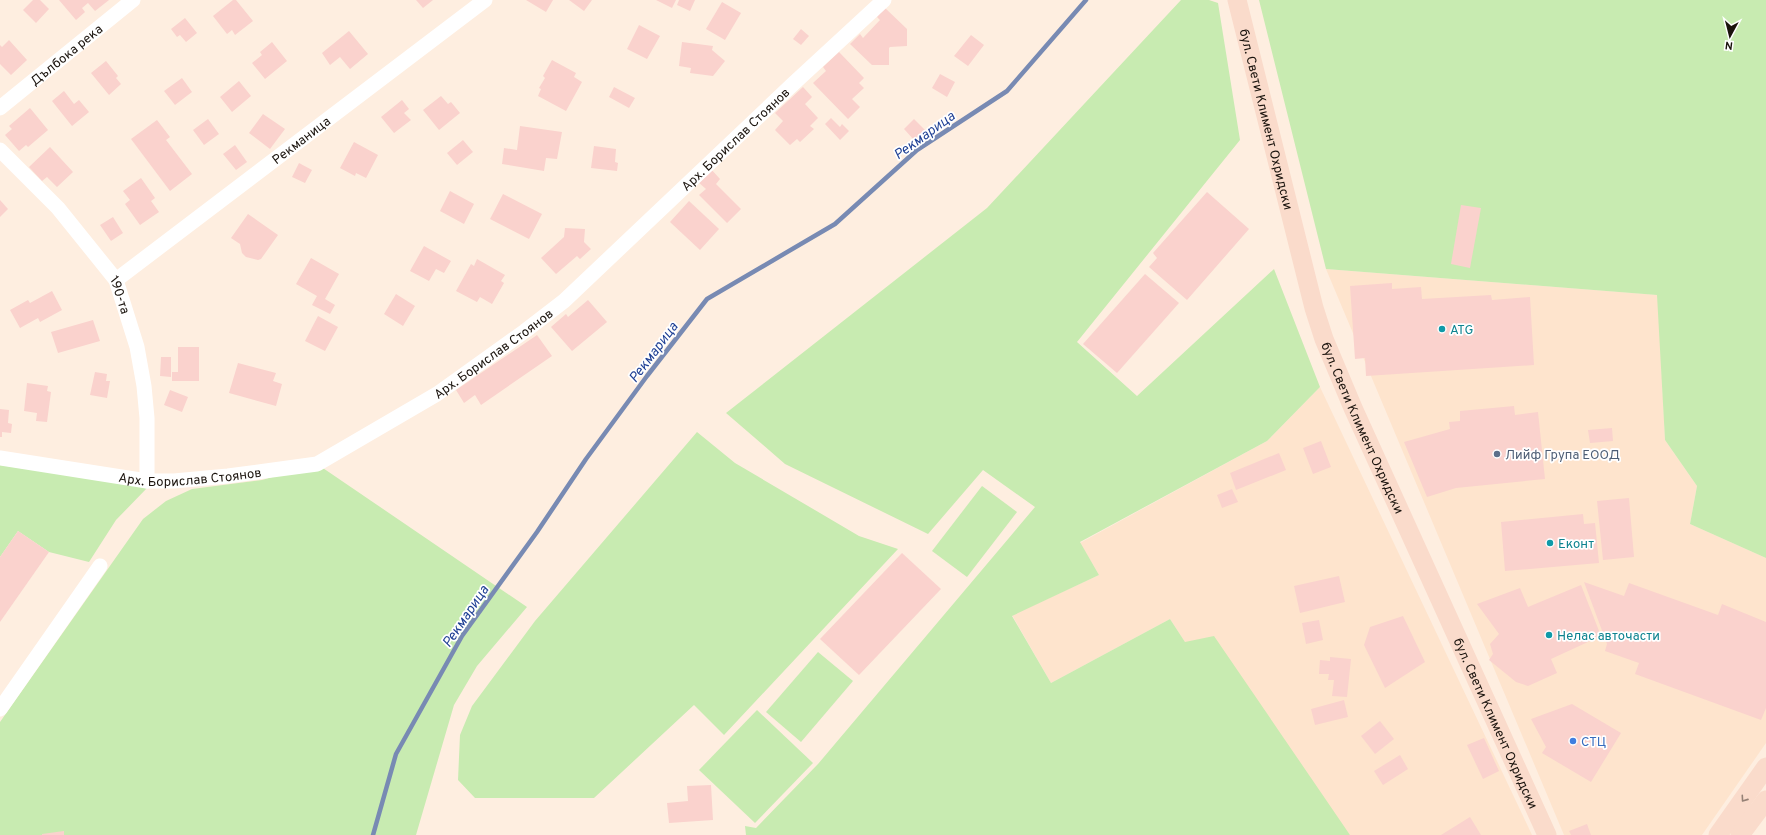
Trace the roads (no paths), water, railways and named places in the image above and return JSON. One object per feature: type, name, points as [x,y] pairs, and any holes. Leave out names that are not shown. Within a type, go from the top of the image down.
[{"type":"main road","name":"бул. Свети Климент Охридски","points":[[1237,0],[1305,276],[1324,339],[1350,402],[1547,835]]},
{"type":"main road","points":[[1718,835],[1766,767]]},
{"type":"main road","points":[[1740,835],[1766,800]]},
{"type":"street","name":"Дълбока река","points":[[0,108],[133,0]]},
{"type":"street","name":"Рекманица","points":[[116,280],[486,0]]},
{"type":"street","name":"Арх. Борислав Стоянов","points":[[0,458],[147,481],[174,481],[228,476],[317,464],[437,394],[525,332],[564,301],[884,0]]},
{"type":"street","name":"190-та","points":[[0,150],[58,208],[116,280],[137,347],[144,386],[147,418],[147,481]]},
{"type":"street","points":[[0,709],[100,566]]},
{"type":"waterway","name":"Рекмарица","points":[[373,835],[396,754],[462,636],[537,532],[586,459],[647,376],[707,299],[835,224],[917,150],[1007,91],[1086,0]]},
{"type":"place","name":"ATG","points":[[1442,329]]},
{"type":"place","name":"Лийф Група ЕООД","points":[[1497,454]]},
{"type":"place","name":"Еконт","points":[[1550,543]]},
{"type":"place","name":"Нелас авточасти","points":[[1549,635]]},
{"type":"place","name":"СТЦ","points":[[1573,741]]}]
